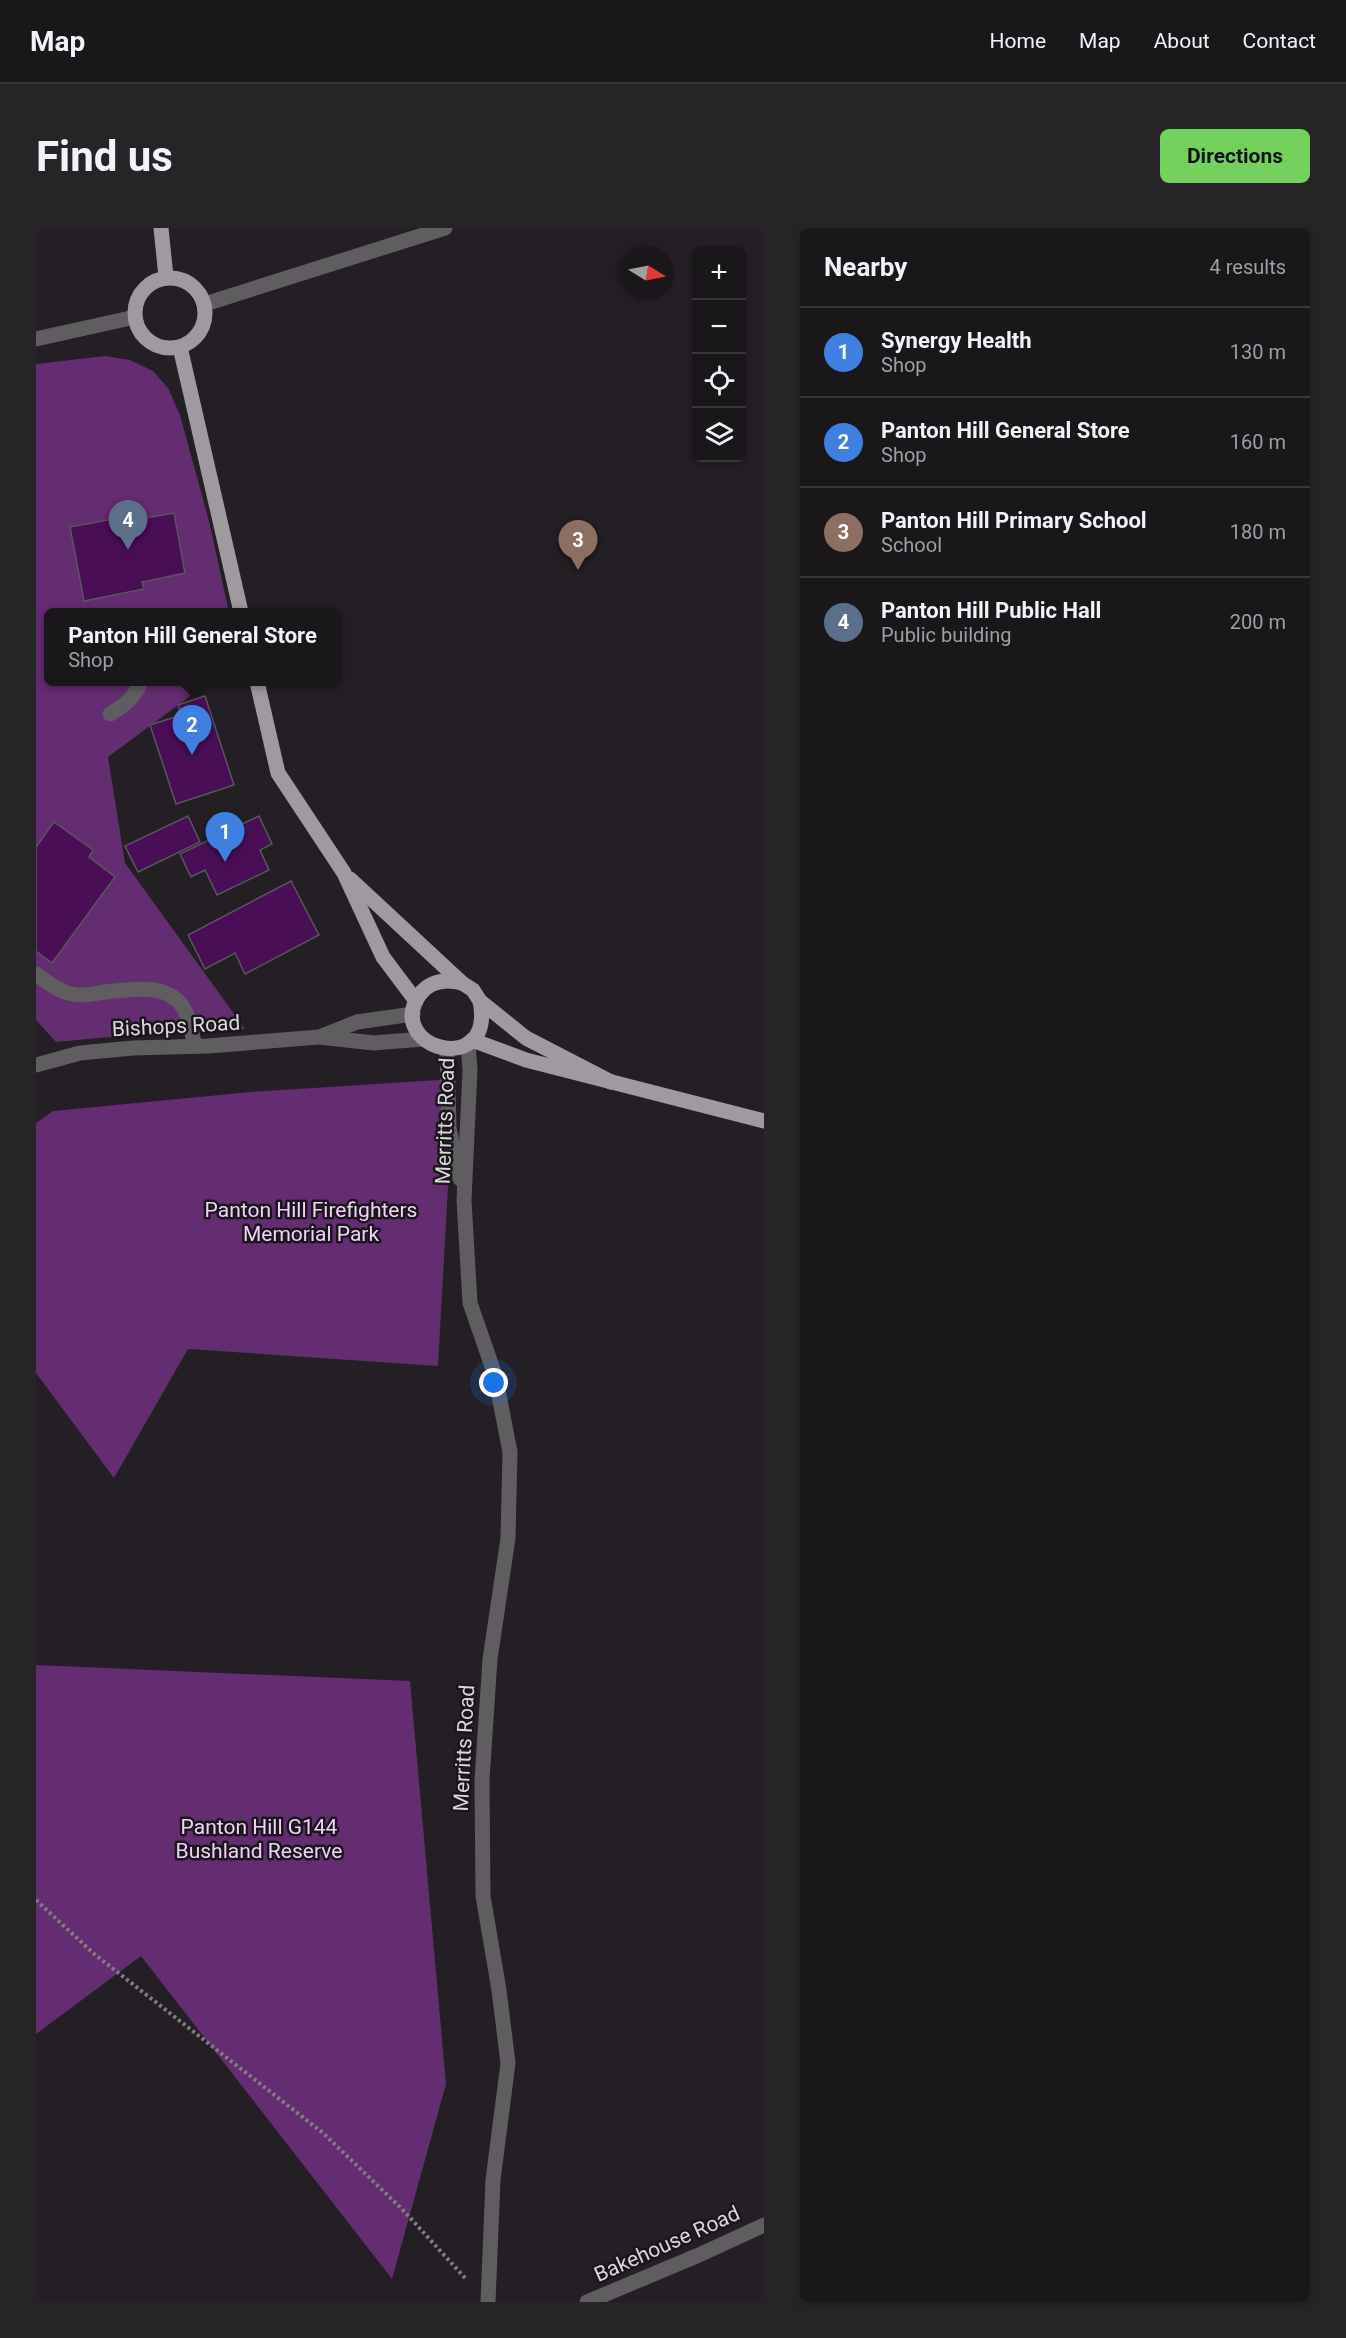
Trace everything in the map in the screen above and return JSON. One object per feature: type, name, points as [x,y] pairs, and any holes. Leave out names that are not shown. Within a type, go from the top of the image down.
[{"type":"main road","points":[[161,228],[166,278]]},
{"type":"main road","points":[[166,278],[179,278],[190,283],[200,292],[204,304],[206,316],[202,330],[194,339],[180,348],[168,349],[151,343],[141,334],[135,317],[136,305],[143,290],[153,282],[166,278]]},
{"type":"main road","points":[[180,348],[240,608]]},
{"type":"main road","points":[[258,686],[278,773],[344,873],[382,957],[414,1007],[416,1027],[423,1039],[434,1047],[447,1049],[458,1048],[470,1042],[480,1029],[483,1015],[480,1001]]},
{"type":"main road","points":[[344,873],[462,983],[473,990],[480,1001],[526,1038],[611,1082]]},
{"type":"main road","points":[[414,1007],[424,990],[435,982],[448,980],[462,983]]},
{"type":"main road","points":[[470,1042],[526,1060],[764,1120]]},
{"type":"street","points":[[204,304],[445,228]]},
{"type":"street","points":[[36,339],[135,317]]},
{"type":"street","points":[[110,714],[127,704],[139,686]]},
{"type":"street","points":[[36,974],[67,993],[83,995],[151,989],[168,994],[179,1002],[187,1013],[195,1046]]},
{"type":"street","name":"Bishops Road","points":[[319,1037],[357,1022],[414,1007]]},
{"type":"street","name":"Bishops Road","points":[[36,1065],[80,1053],[133,1048],[319,1037],[374,1042],[423,1039]]},
{"type":"street","name":"Merritts Road","points":[[470,1042],[464,1200],[470,1303],[495,1375],[510,1452],[508,1538],[490,1659],[482,1780],[483,1896],[499,1990],[508,2063],[493,2180],[488,2302]]},
{"type":"street","name":"Merritts Road","points":[[447,1049],[449,1128],[464,1200]]},
{"type":"street","name":"Bakehouse Road","points":[[587,2302],[764,2225]]},
{"type":"path","points":[[36,1900],[93,1953],[323,2133],[402,2209],[472,2285]]},
{"type":"green space","points":[[105,356],[130,360],[153,371],[168,388],[180,415],[209,521],[228,608],[44,608],[44,686],[204,686],[108,757],[125,863],[245,1029],[175,1031],[56,1042],[36,1020],[36,364]]},
{"type":"green space","name":"Panton Hill Firefighters Memorial Park","points":[[454,1079],[438,1366],[188,1349],[114,1478],[36,1373],[36,1123],[53,1111],[251,1092]]},
{"type":"green space","name":"Panton Hill G144 Bushland Reserve","points":[[36,1665],[410,1681],[446,2084],[392,2279],[141,1956],[36,2034]]},
{"type":"building","points":[[145,513],[146,518],[174,513],[185,573],[142,582],[144,589],[84,601],[70,527]]},
{"type":"building","points":[[205,696],[234,785],[176,804],[150,725],[181,715],[178,705]]},
{"type":"building","points":[[188,816],[200,842],[138,872],[125,846]]},
{"type":"building","points":[[259,816],[272,844],[260,850],[269,870],[217,895],[205,870],[191,877],[180,854]]},
{"type":"building","points":[[54,822],[93,850],[89,857],[115,877],[52,963],[36,951],[36,847]]},
{"type":"building","points":[[291,881],[319,935],[245,974],[235,953],[205,969],[188,935]]},
{"type":"place","name":"Panton Hill Public Hall","points":[[128,550]]},
{"type":"place","name":"Panton Hill Primary School","points":[[578,570]]},
{"type":"place","name":"Panton Hill General Store","points":[[192,755]]},
{"type":"place","name":"Synergy Health","points":[[225,862]]}]
